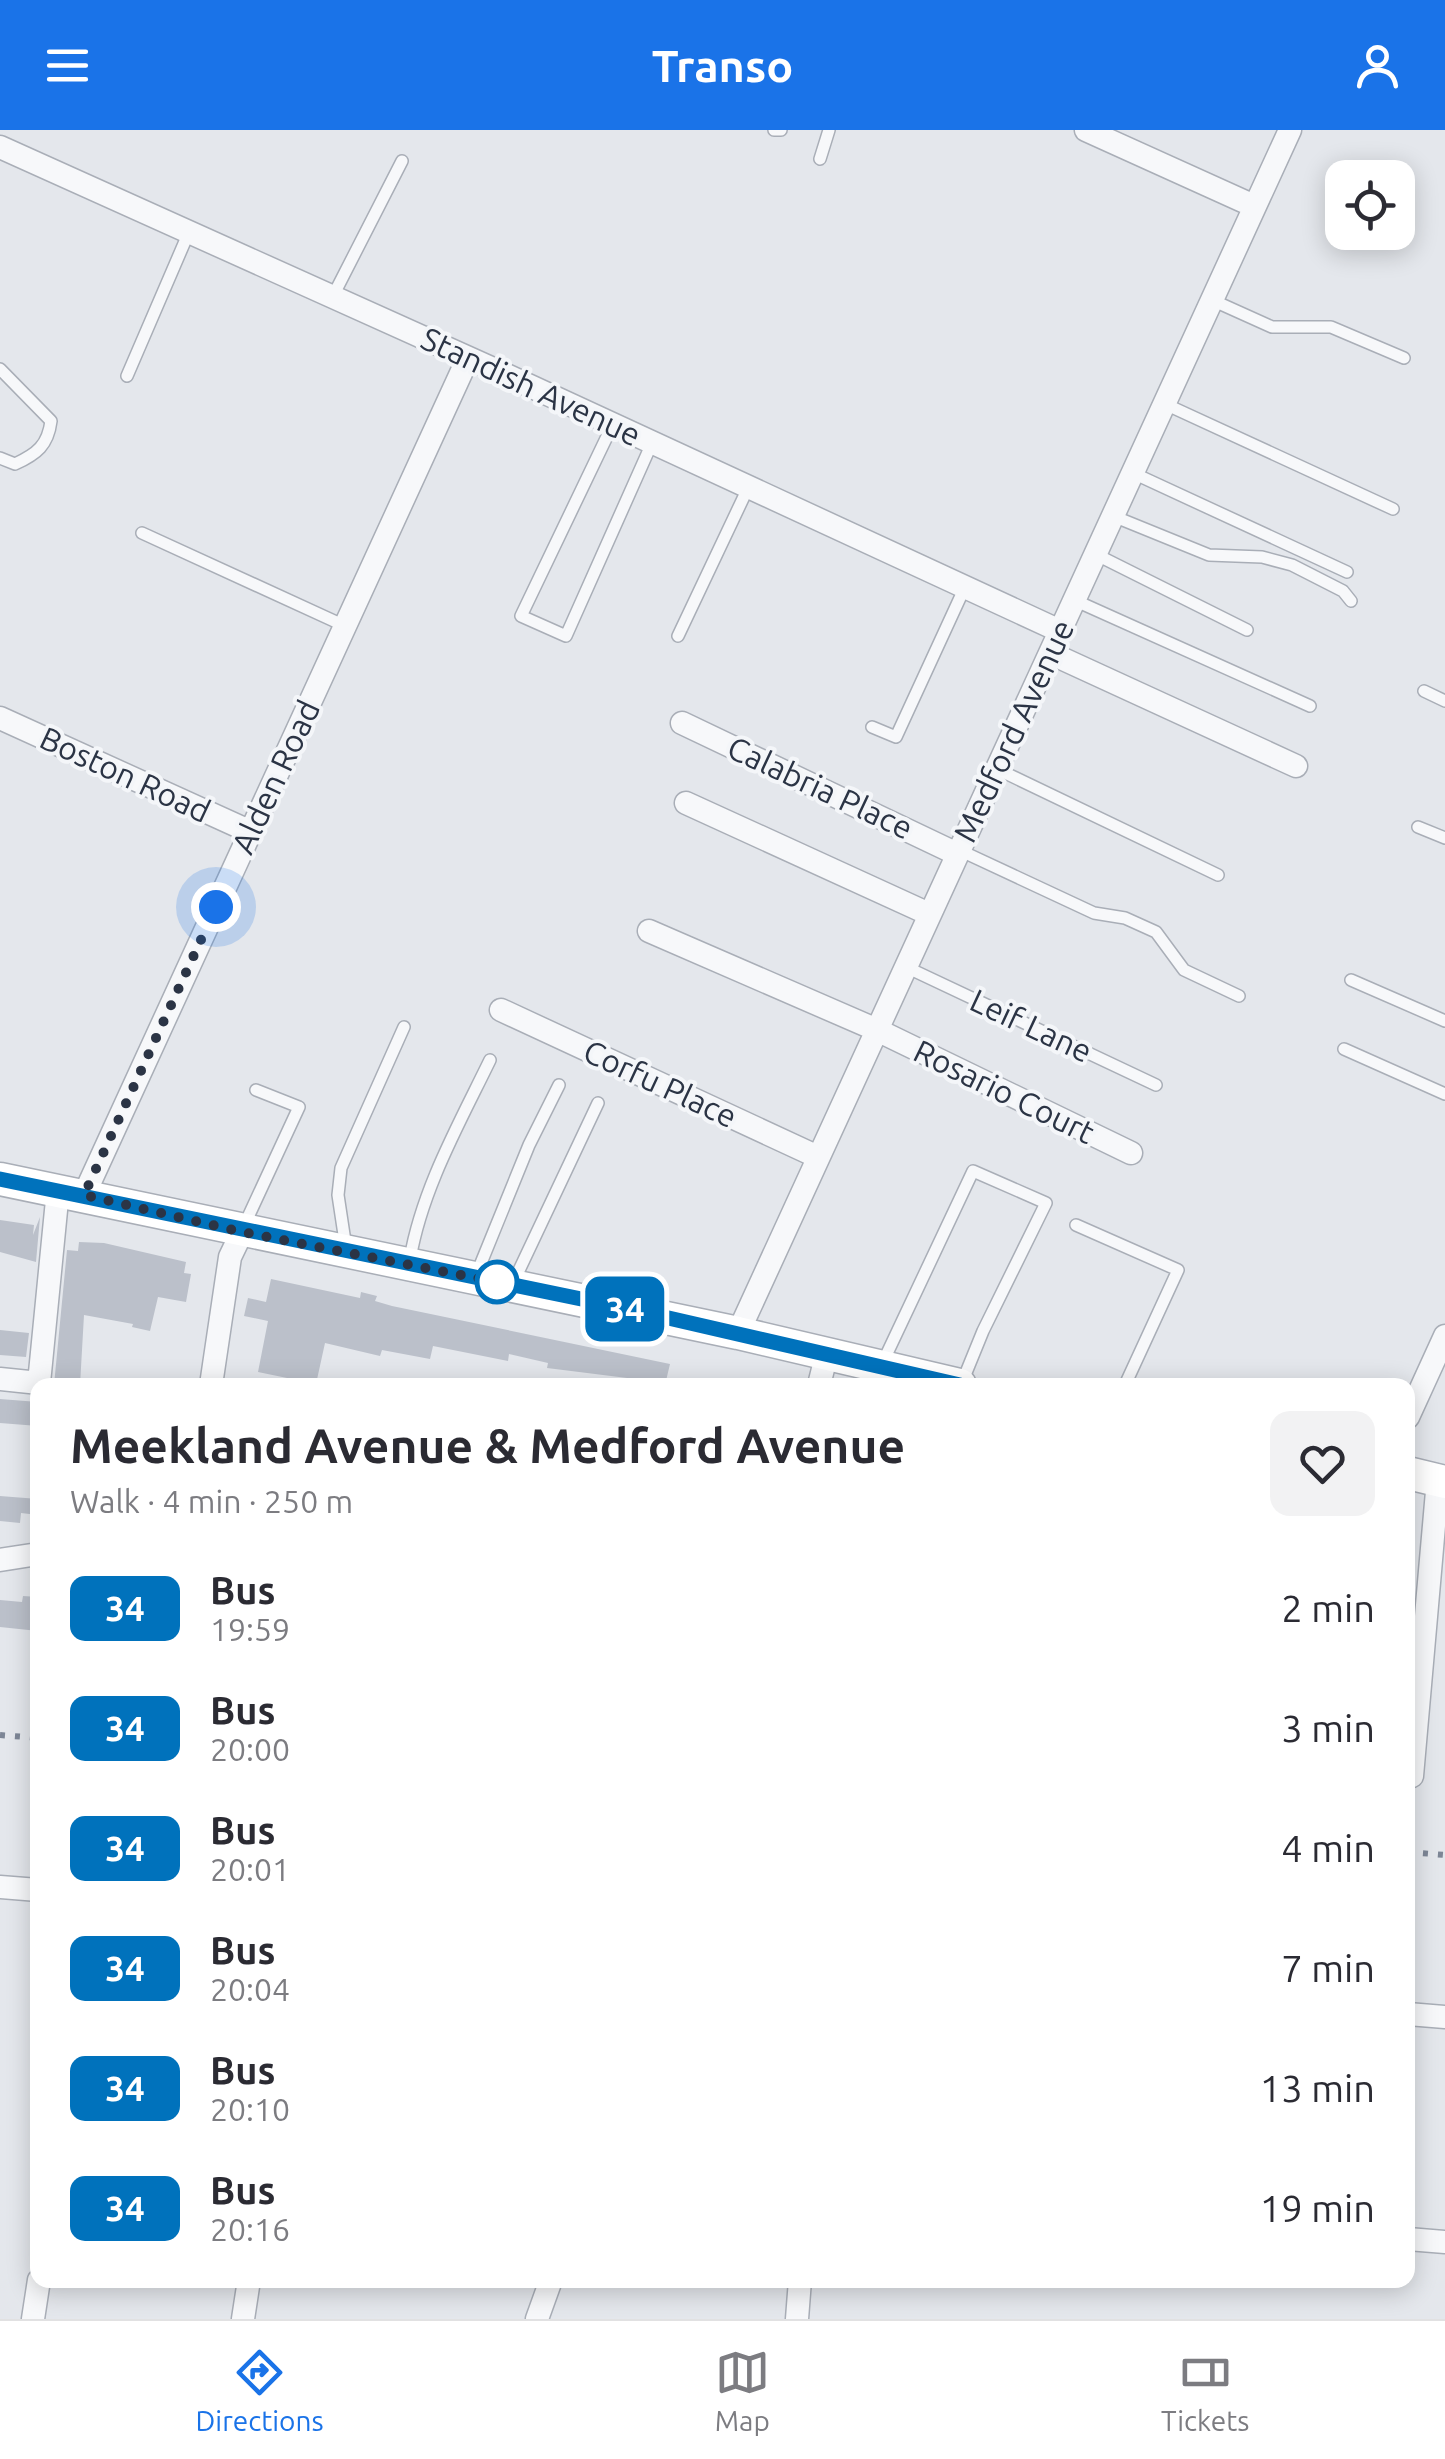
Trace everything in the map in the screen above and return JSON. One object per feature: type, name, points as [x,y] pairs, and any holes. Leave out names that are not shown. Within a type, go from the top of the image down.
[{"type":"main road","points":[[0,1179],[242,1232],[512,1284],[929,1378]]},
{"type":"street","points":[[1086,130],[1254,206]]},
{"type":"street","name":"Medford Avenue","points":[[738,1333],[1290,130]]},
{"type":"street","name":"Standish Avenue","points":[[0,147],[1060,631]]},
{"type":"street","name":"Alden Road","points":[[40,1378],[71,1193],[250,832],[468,358]]},
{"type":"street","points":[[1050,653],[1296,766]]},
{"type":"street","name":"Boston Road","points":[[0,718],[250,832]]},
{"type":"street","name":"Calabria Place","points":[[682,722],[958,852]]},
{"type":"street","points":[[686,803],[929,914]]},
{"type":"street","name":"Rosario Court","points":[[648,931],[877,1030],[1131,1154]]},
{"type":"street","name":"Corfu Place","points":[[502,1010],[818,1157]]},
{"type":"street","points":[[213,1378],[230,1257],[242,1232]]},
{"type":"street","points":[[1415,1402],[1445,1336]]},
{"type":"street","points":[[821,1378],[827,1353]]},
{"type":"street","name":"Alden Road","points":[[0,1379],[30,1381]]},
{"type":"street","points":[[1415,1702],[1430,1478]]},
{"type":"street","points":[[0,1560],[30,1555]]},
{"type":"street","points":[[0,1887],[30,1889]]},
{"type":"street","points":[[1415,2015],[1445,2017]]},
{"type":"street","points":[[1415,2240],[1445,2242]]},
{"type":"street","points":[[32,2319],[38,2288]]},
{"type":"street","points":[[244,2319],[248,2288]]},
{"type":"street","points":[[537,2319],[548,2288]]},
{"type":"street","points":[[798,2319],[800,2288]]},
{"type":"lane","points":[[820,159],[829,130]]},
{"type":"lane","points":[[333,296],[402,161]]},
{"type":"lane","points":[[128,376],[189,232]]},
{"type":"lane","points":[[1212,300],[1272,327],[1330,327],[1404,358]]},
{"type":"lane","points":[[0,369],[52,421],[48,441],[31,457],[16,464],[0,458]]},
{"type":"lane","points":[[1164,404],[1393,509]]},
{"type":"lane","points":[[613,424],[521,616],[566,636],[652,443]]},
{"type":"lane","points":[[1133,473],[1347,572]]},
{"type":"lane","points":[[678,636],[748,488]]},
{"type":"lane","points":[[1112,516],[1209,555],[1262,557],[1292,565],[1343,591],[1351,601]]},
{"type":"lane","points":[[142,533],[345,626]]},
{"type":"lane","points":[[1095,554],[1247,630]]},
{"type":"lane","points":[[872,727],[896,737],[964,587]]},
{"type":"lane","points":[[1074,600],[1310,706]]},
{"type":"lane","points":[[1424,691],[1445,701]]},
{"type":"lane","points":[[997,770],[1218,876]]},
{"type":"lane","points":[[1418,827],[1445,838]]},
{"type":"lane","points":[[958,852],[1094,914],[1125,918],[1156,932],[1184,970],[1239,996]]},
{"type":"lane","name":"Leif Lane","points":[[906,967],[1156,1084]]},
{"type":"lane","points":[[1351,980],[1445,1021]]},
{"type":"lane","points":[[346,1251],[338,1195],[340,1168],[404,1026]]},
{"type":"lane","points":[[1344,1049],[1445,1094]]},
{"type":"lane","points":[[410,1264],[421,1214],[444,1154],[490,1060]]},
{"type":"lane","points":[[476,1277],[529,1145],[559,1085]]},
{"type":"lane","points":[[242,1232],[299,1107],[256,1090]]},
{"type":"lane","points":[[512,1284],[598,1103]]},
{"type":"lane","points":[[881,1366],[972,1171],[1046,1203],[956,1378]]},
{"type":"lane","points":[[1076,1225],[1178,1270],[1128,1378]]},
{"type":"building","points":[[40,1217],[36,1262],[0,1252],[0,1220],[34,1225],[33,1235]]},
{"type":"building","points":[[79,1242],[104,1243],[186,1262],[184,1273],[191,1274],[186,1302],[158,1297],[150,1331],[84,1315],[80,1378],[55,1378],[67,1250],[78,1251]]},
{"type":"building","points":[[271,1279],[360,1298],[361,1292],[392,1306],[670,1364],[667,1378],[627,1378],[547,1368],[548,1363],[509,1354],[508,1361],[433,1346],[430,1359],[382,1350],[380,1356],[325,1343],[317,1378],[287,1378],[258,1372],[268,1321],[244,1316],[248,1298],[266,1302]]},
{"type":"building","points":[[0,1330],[29,1333],[26,1357],[0,1355]]},
{"type":"building","points":[[0,1399],[30,1401],[30,1425],[0,1423]]},
{"type":"building","points":[[0,1496],[30,1498],[30,1514],[21,1513],[20,1523],[0,1521]]},
{"type":"building","points":[[23,1596],[30,1596],[30,1630],[0,1627],[0,1600],[22,1602]]},
{"type":"railway","points":[[0,1735],[30,1737]]},
{"type":"railway","points":[[1415,1853],[1445,1855]]},
{"type":"bus line","name":"34","points":[[0,1179],[625,1308],[931,1378]]},
{"type":"route","points":[[216,907],[84,1195],[242,1232],[497,1282]]}]
